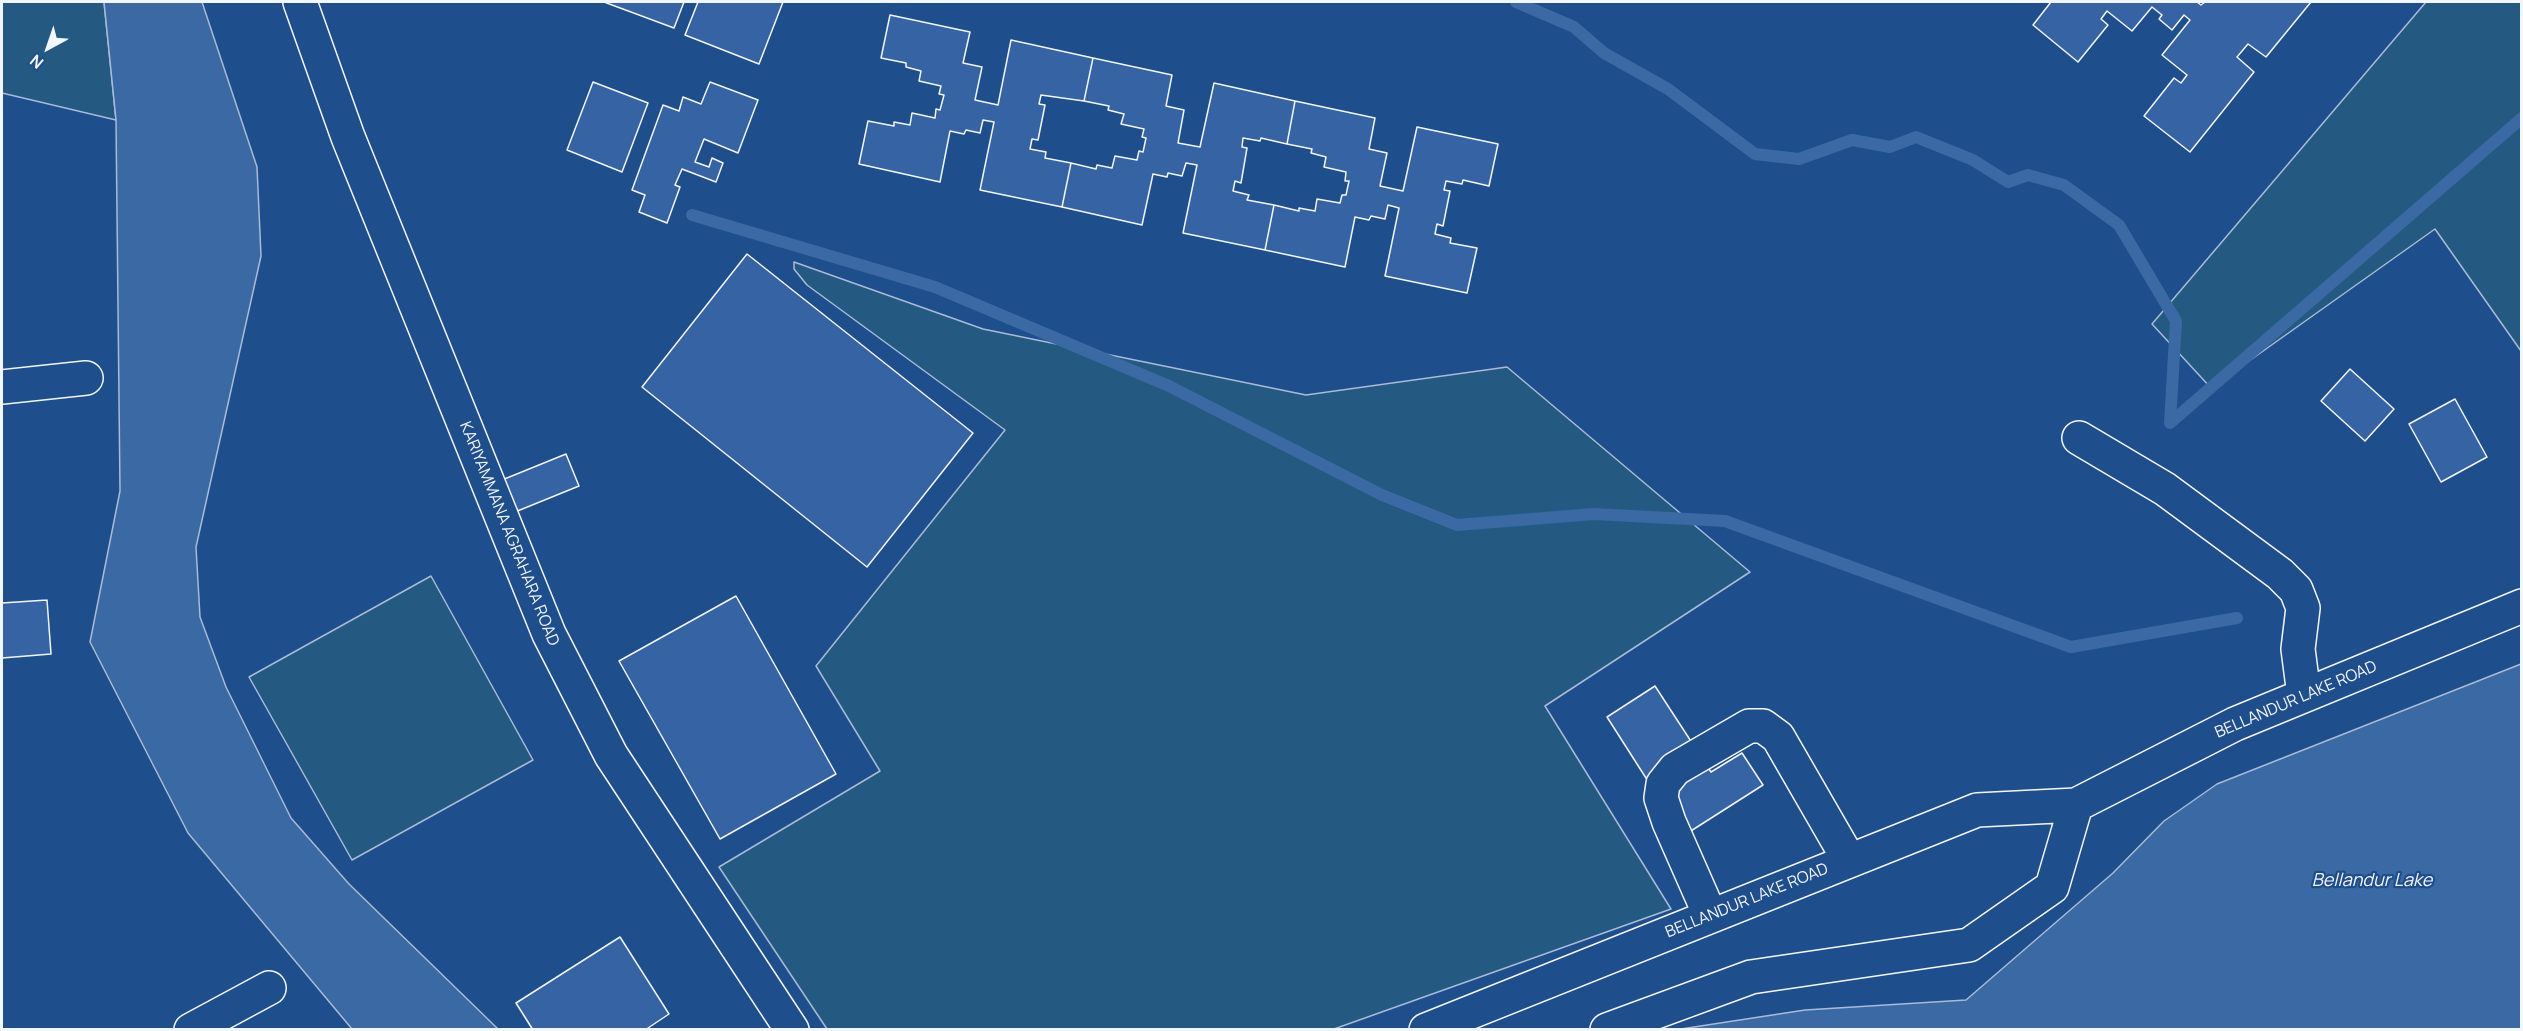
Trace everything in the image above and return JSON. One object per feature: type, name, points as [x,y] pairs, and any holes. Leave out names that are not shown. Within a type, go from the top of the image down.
[{"type":"street","name":"KARIYAMMANA AGRAHARA ROAD","points":[[300,2],[348,138],[549,634],[611,755],[792,1029]]},
{"type":"street","points":[[2,387],[86,378]]},
{"type":"street","points":[[2079,438],[2165,489],[2280,574],[2296,590],[2303,608],[2298,649],[2304,695]]},
{"type":"street","name":"BELLANDUR LAKE ROAD","points":[[1426,1029],[1977,810],[2076,805],[2235,724],[2522,606]]},
{"type":"street","points":[[1710,915],[1669,822],[1661,798],[1663,784],[1675,769],[1749,726],[1763,726],[1778,737],[1849,860]]},
{"type":"street","points":[[1606,1029],[1751,977],[1970,945],[2052,886],[2076,805]]},
{"type":"street","points":[[191,1029],[269,988]]},
{"type":"shaded area","points":[[2,2],[104,2],[116,120],[2,93]]},
{"type":"shaded area","points":[[2426,2],[2521,2],[2521,351],[2435,229],[2211,388],[2152,324]]},
{"type":"shaded area","points":[[794,262],[983,329],[1306,395],[1507,367],[1750,572],[1545,706],[1671,909],[1334,1029],[827,1029],[719,867],[880,771],[816,666],[1005,430],[807,285],[794,269]]},
{"type":"shaded area","points":[[431,576],[533,760],[352,860],[249,677]]},
{"type":"water","points":[[104,2],[202,2],[257,167],[261,256],[196,547],[200,617],[226,687],[291,818],[349,884],[498,1029],[352,1029],[188,833],[90,642],[120,491],[116,120]]},
{"type":"water","name":"Bellandur Lake","points":[[2521,664],[2521,1029],[1681,1029],[1805,1010],[1966,1000],[2113,873],[2164,821],[2217,784]]},
{"type":"building","points":[[604,2],[684,2],[674,28]]},
{"type":"building","points":[[698,2],[783,2],[759,64],[685,35]]},
{"type":"building","points":[[2051,2],[2197,2],[2201,5],[2205,2],[2311,2],[2266,57],[2248,44],[2237,57],[2254,72],[2190,152],[2144,116],[2174,78],[2181,83],[2187,75],[2162,55],[2190,20],[2184,15],[2172,30],[2159,19],[2162,15],[2152,7],[2132,31],[2107,11],[2101,19],[2108,25],[2078,62],[2033,25]]},
{"type":"building","points":[[890,15],[970,32],[963,63],[982,67],[975,100],[998,105],[1011,40],[1093,58],[1084,101],[1041,95],[1039,104],[1045,105],[1038,140],[1032,139],[1030,149],[1046,152],[1045,158],[1071,163],[1062,207],[980,190],[994,122],[983,120],[980,133],[966,130],[964,134],[950,131],[940,182],[859,164],[868,121],[894,126],[894,122],[910,125],[912,113],[935,118],[936,109],[940,110],[944,95],[939,94],[941,86],[919,81],[921,71],[906,67],[906,63],[881,58]]},
{"type":"building","points":[[1093,58],[1172,75],[1166,106],[1184,110],[1178,143],[1200,147],[1214,83],[1295,101],[1287,144],[1261,138],[1260,141],[1243,138],[1242,147],[1247,148],[1241,183],[1235,181],[1233,191],[1249,195],[1247,200],[1274,205],[1265,250],[1183,233],[1197,165],[1186,163],[1182,176],[1168,173],[1167,177],[1153,174],[1142,225],[1062,207],[1071,163],[1096,169],[1097,165],[1112,168],[1115,156],[1137,160],[1139,151],[1143,152],[1146,138],[1142,137],[1144,129],[1121,124],[1124,114],[1108,110],[1109,106],[1084,101]]},
{"type":"building","points":[[593,82],[648,103],[622,172],[567,150]]},
{"type":"building","points":[[710,82],[758,100],[738,153],[704,139],[695,162],[709,167],[712,158],[723,163],[716,182],[682,169],[675,185],[680,187],[667,223],[639,212],[645,195],[632,190],[663,105],[679,111],[683,97],[701,104]]},
{"type":"building","points":[[1295,101],[1375,118],[1369,149],[1387,153],[1380,186],[1403,191],[1417,127],[1498,144],[1489,186],[1463,180],[1462,184],[1446,181],[1444,190],[1450,191],[1443,226],[1437,224],[1435,234],[1451,238],[1450,243],[1477,248],[1467,293],[1385,276],[1399,208],[1388,205],[1385,219],[1371,216],[1369,220],[1355,217],[1345,267],[1265,250],[1274,205],[1299,211],[1299,208],[1315,211],[1317,199],[1340,203],[1342,195],[1346,195],[1349,181],[1345,181],[1346,172],[1324,167],[1326,157],[1311,153],[1312,149],[1287,144]]},
{"type":"building","points":[[747,254],[973,433],[867,567],[642,387]]},
{"type":"building","points":[[2350,369],[2394,409],[2365,441],[2321,401]]},
{"type":"building","points":[[2455,399],[2487,457],[2441,482],[2409,424]]},
{"type":"building","points":[[566,454],[579,486],[515,512],[502,480]]},
{"type":"building","points":[[736,596],[836,774],[720,839],[619,661]]},
{"type":"building","points":[[47,600],[51,654],[2,658],[2,603]]},
{"type":"building","points":[[1655,686],[1711,772],[1742,753],[1763,785],[1683,836],[1607,717]]},
{"type":"building","points":[[620,937],[669,1014],[645,1030],[533,1030],[516,1003]]},
{"type":"waterway","points":[[1516,2],[1574,27],[1604,53],[1668,89],[1755,154],[1799,159],[1852,140],[1890,147],[1916,137],[1973,160],[2008,182],[2028,175],[2064,185],[2119,225],[2176,321],[2170,423]]},
{"type":"waterway","points":[[2170,423],[2522,118]]},
{"type":"waterway","points":[[692,215],[935,287],[1169,386],[1382,495],[1457,525],[1594,514],[1725,521],[2071,647],[2237,618]]}]
